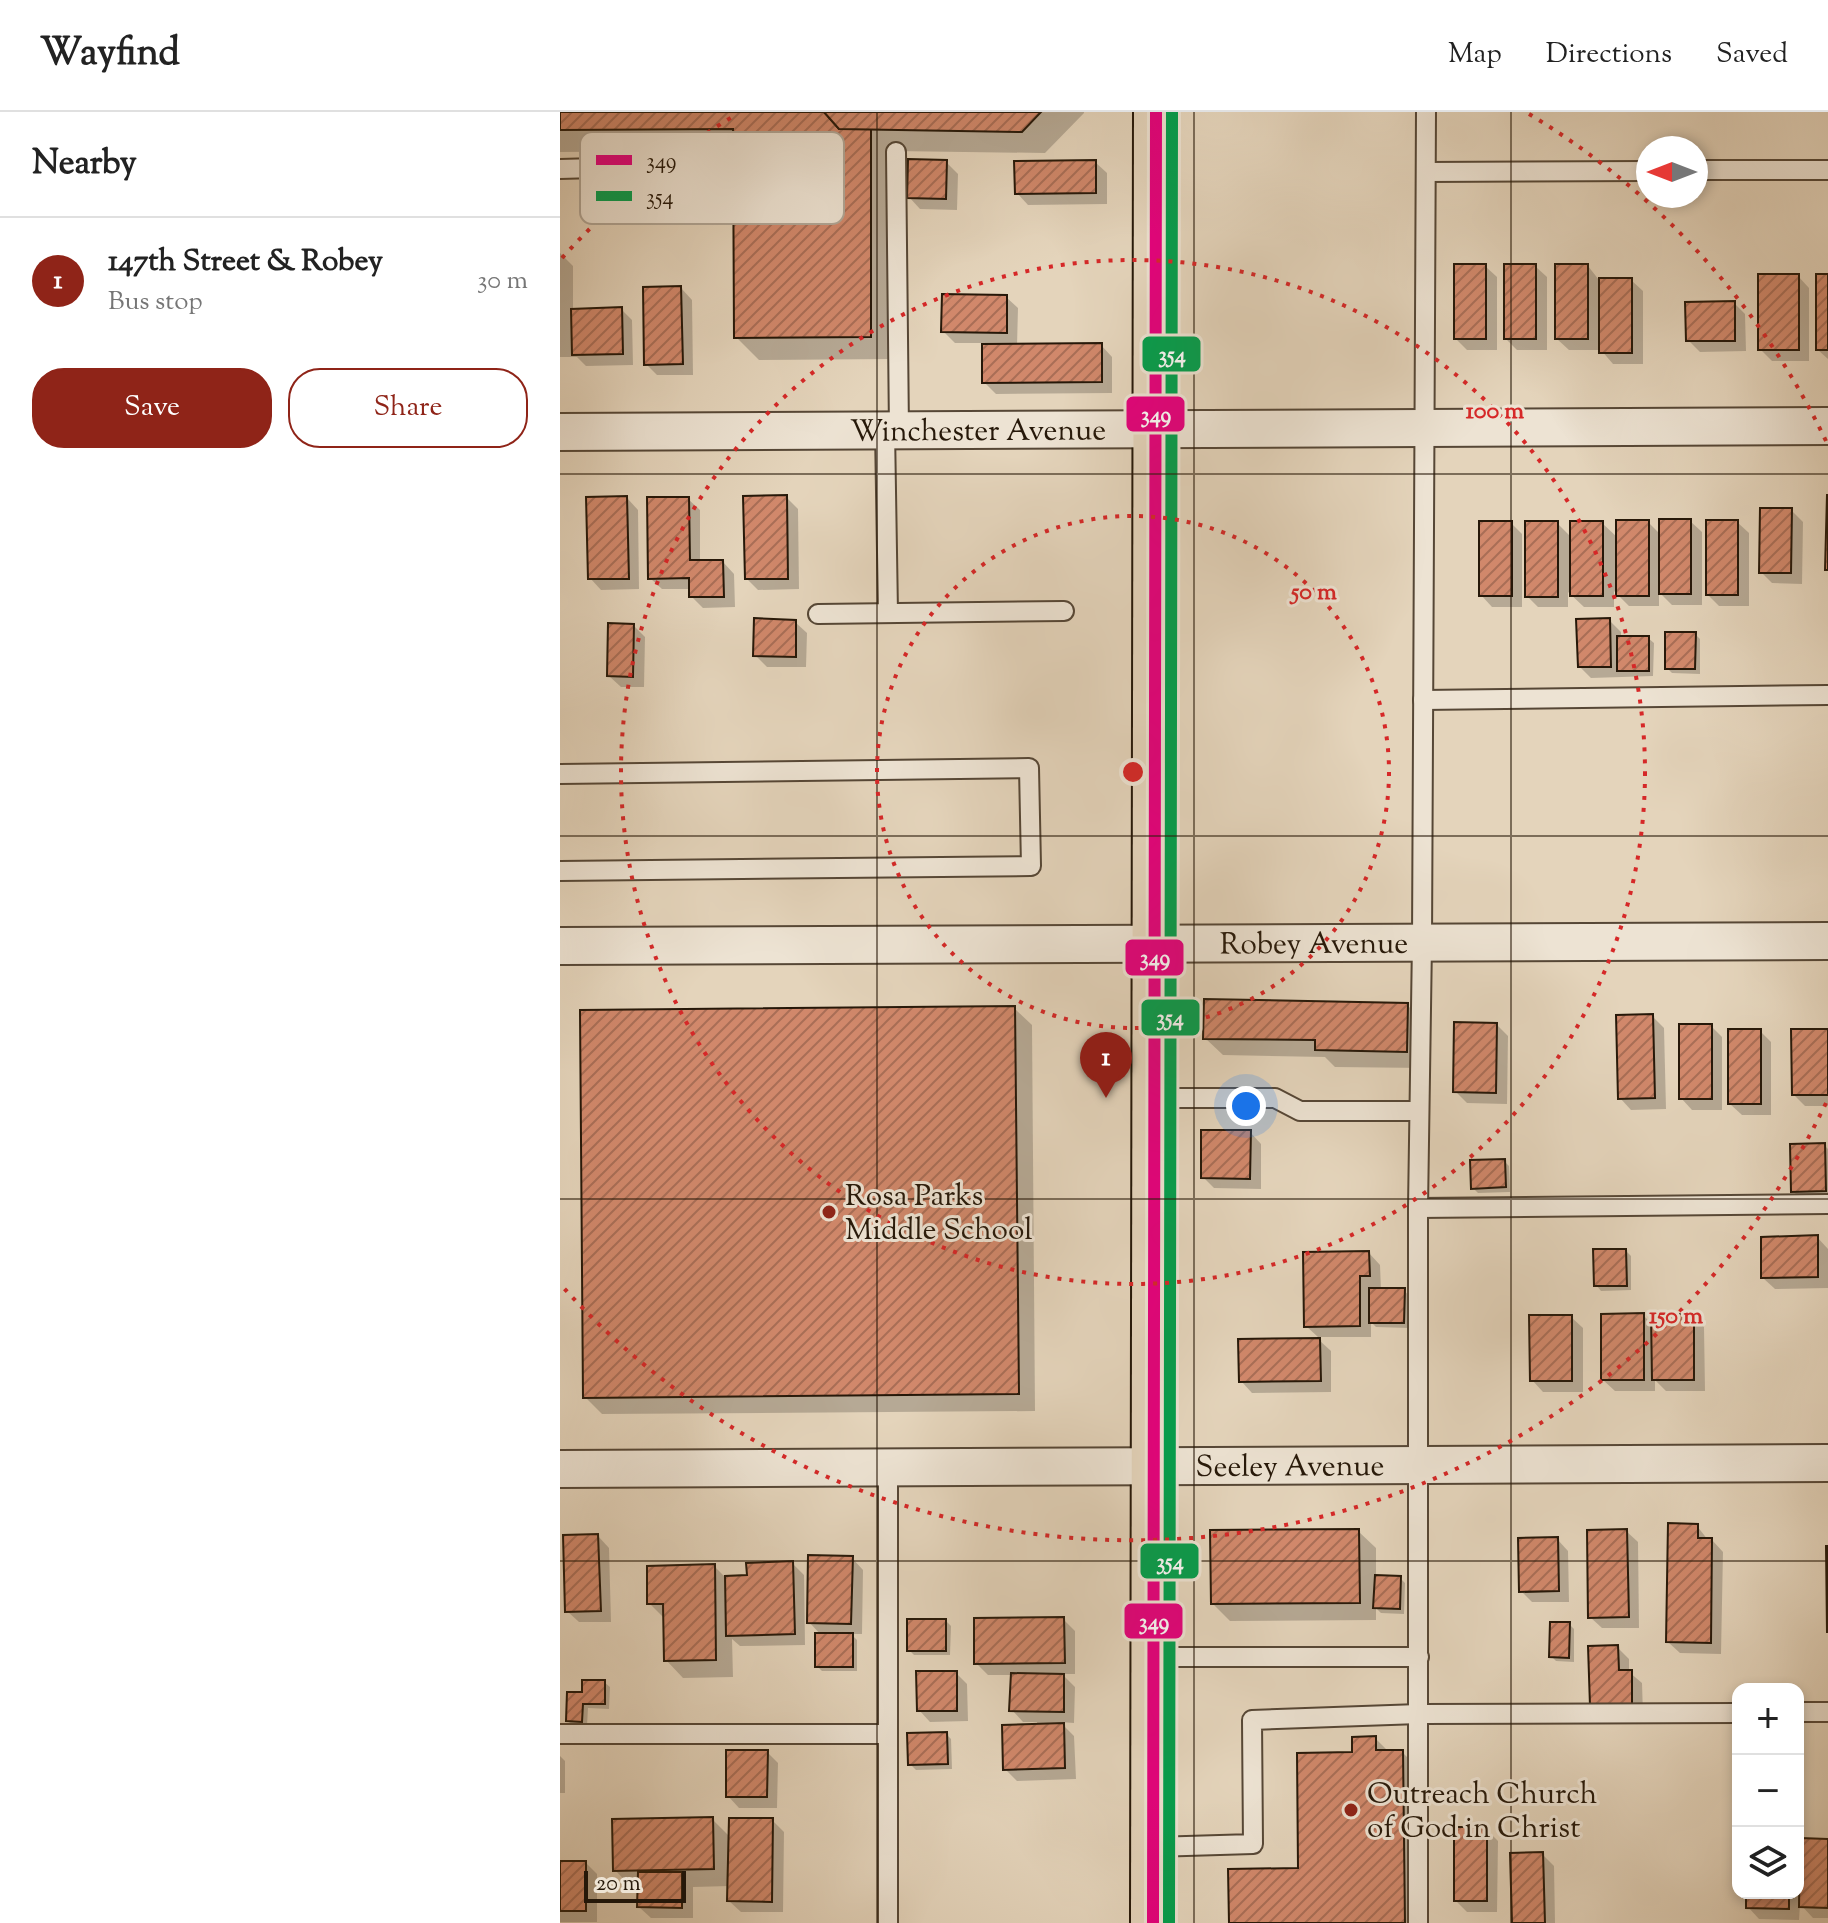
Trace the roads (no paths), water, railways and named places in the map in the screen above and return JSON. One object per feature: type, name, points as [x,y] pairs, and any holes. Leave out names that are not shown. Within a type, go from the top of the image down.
[{"type":"main road","points":[[1153,1923],[1156,112]]},
{"type":"street","name":"Winchester Avenue","points":[[560,432],[1828,426]]},
{"type":"street","name":"Robey Avenue","points":[[560,946],[1828,941]]},
{"type":"street","name":"Seeley Avenue","points":[[560,1469],[1828,1463]]},
{"type":"lane","points":[[1418,1923],[1418,1208],[1426,112]]},
{"type":"lane","points":[[888,613],[896,152]]},
{"type":"lane","points":[[560,169],[580,168]]},
{"type":"lane","points":[[1708,170],[1828,170]]},
{"type":"lane","points":[[1426,172],[1636,171]]},
{"type":"lane","points":[[818,614],[1064,611]]},
{"type":"lane","points":[[1423,700],[1828,695]]},
{"type":"lane","points":[[560,774],[1029,768],[1031,866],[560,871]]},
{"type":"lane","points":[[1156,1098],[1275,1098],[1300,1111],[1419,1111]]},
{"type":"lane","points":[[1418,1208],[1828,1204]]},
{"type":"lane","points":[[888,1467],[888,1923]]},
{"type":"lane","points":[[1154,1657],[1419,1657]]},
{"type":"lane","points":[[1804,1712],[1828,1712]]},
{"type":"lane","points":[[1153,1847],[1253,1844],[1252,1720],[1419,1714],[1732,1713]]},
{"type":"lane","points":[[560,1734],[888,1734]]},
{"type":"place","name":"147th Street & Robey","points":[[1106,1098]]},
{"type":"place","name":"Rosa Parks Middle School","points":[[829,1212]]},
{"type":"place","name":"Outreach Church of God in Christ","points":[[1351,1810]]}]
